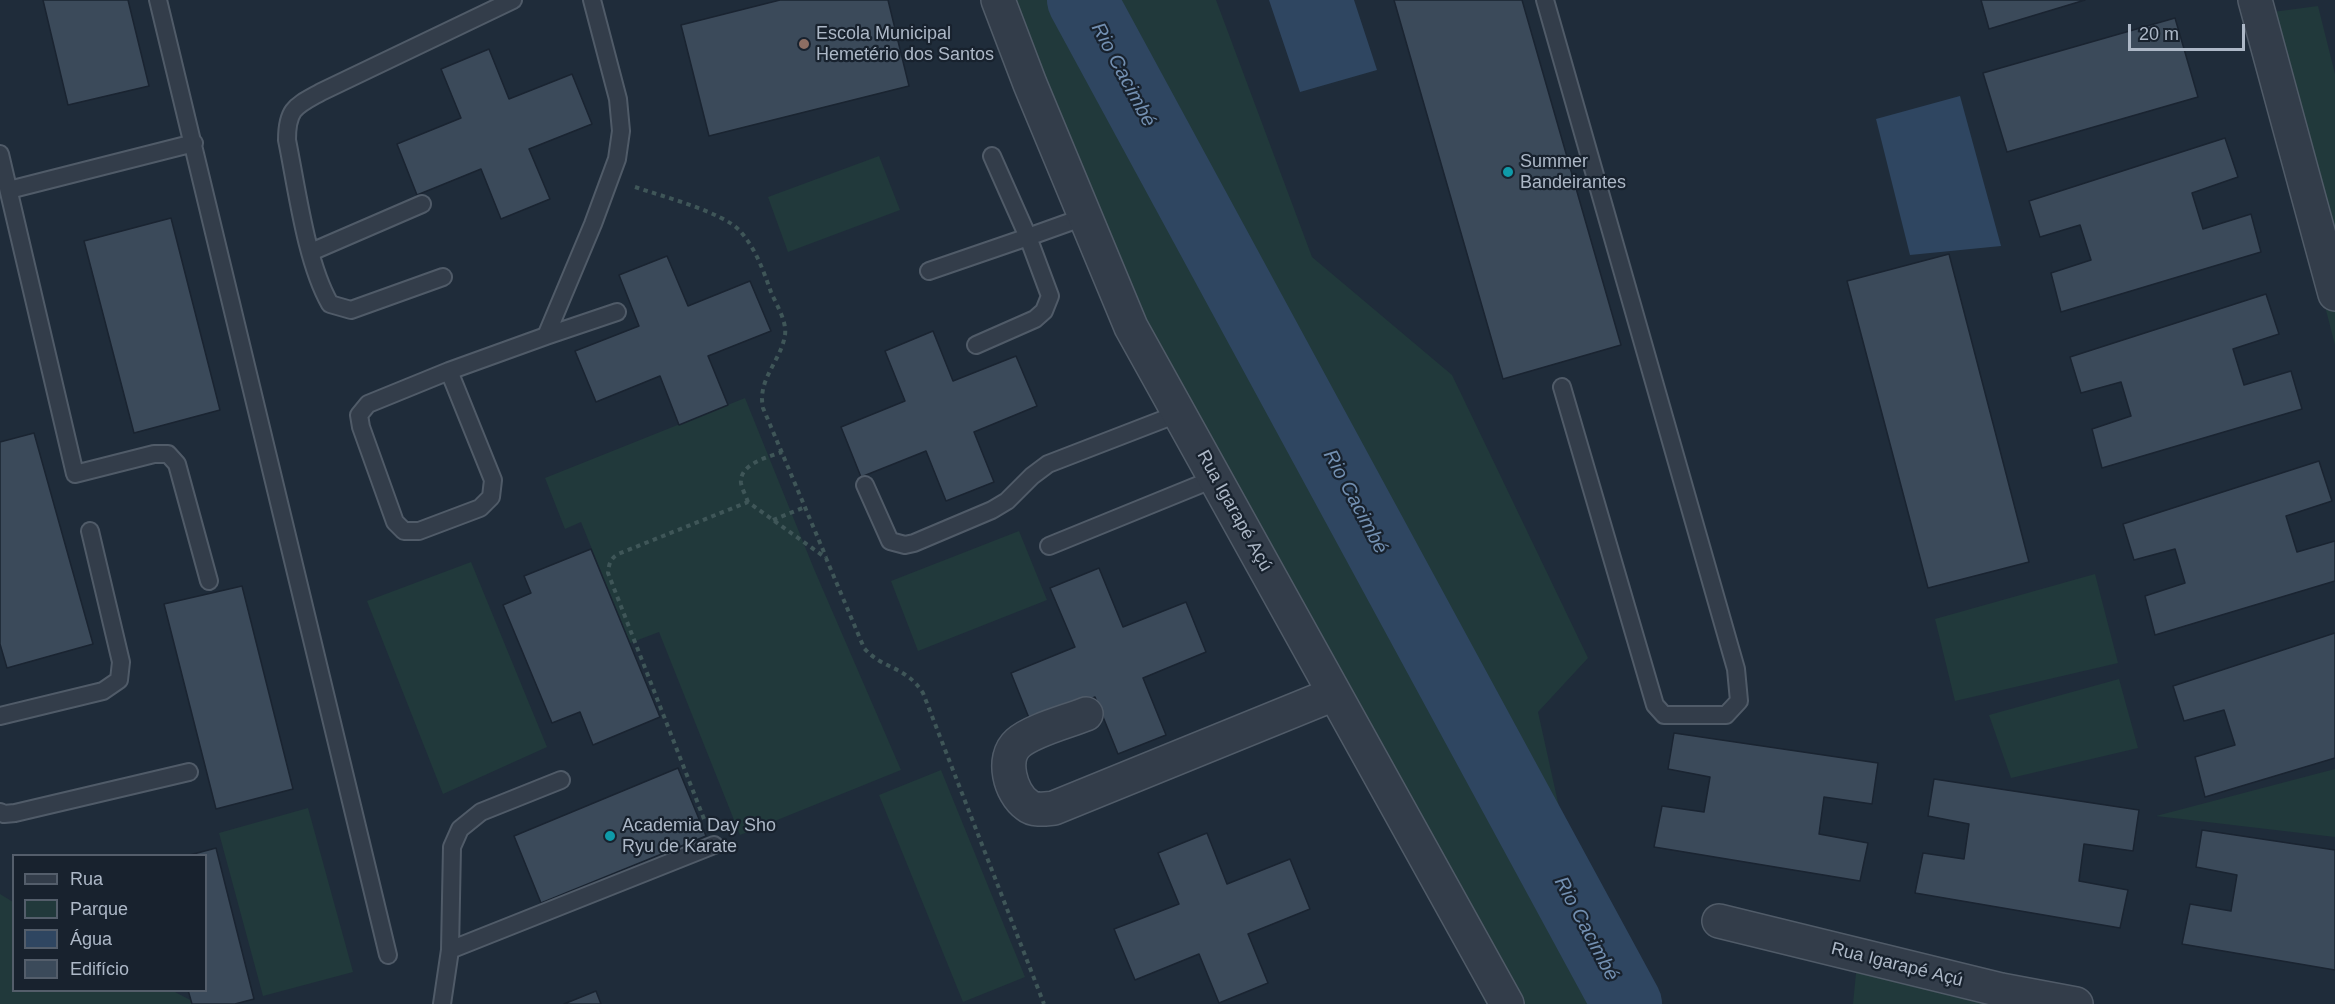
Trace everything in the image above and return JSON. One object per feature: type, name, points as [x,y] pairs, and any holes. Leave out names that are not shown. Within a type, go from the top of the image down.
[{"type":"street","name":"Rua Igarapé Açú","points":[[998,0],[1084,217],[1131,327],[1334,694],[1498,1002]]},
{"type":"street","points":[[2255,0],[2335,294]]},
{"type":"street","points":[[1086,714],[1026,738],[1016,745],[1010,756],[1009,769],[1015,790],[1028,806],[1040,809],[1054,808],[1334,694]]},
{"type":"street","name":"Rua Igarapé Açú","points":[[1719,921],[2001,990],[2076,1004]]},
{"type":"lane","points":[[159,0],[388,955]]},
{"type":"lane","points":[[443,277],[351,310],[330,304],[321,288],[311,252],[287,140],[287,121],[296,106],[321,92],[513,0]]},
{"type":"lane","points":[[546,336],[618,159],[621,130],[618,99],[592,0]]},
{"type":"lane","points":[[1545,0],[1736,669],[1739,700],[1726,715],[1664,715],[1655,705],[1562,387]]},
{"type":"lane","points":[[9,190],[194,143]]},
{"type":"lane","points":[[0,154],[75,474],[154,454],[168,454],[177,464],[209,581]]},
{"type":"lane","points":[[976,345],[1035,319],[1044,311],[1050,296],[1028,237],[993,156]]},
{"type":"lane","points":[[311,252],[422,204]]},
{"type":"lane","points":[[929,271],[1084,217]]},
{"type":"lane","points":[[449,371],[493,480],[491,497],[480,508],[419,531],[404,531],[395,522],[360,427],[359,415],[368,404],[449,371],[617,312]]},
{"type":"lane","points":[[865,485],[890,540],[905,545],[992,510],[1007,501],[1047,464],[1180,413]]},
{"type":"lane","points":[[1049,546],[1216,478]]},
{"type":"lane","points":[[0,716],[103,691],[119,680],[122,662],[90,531]]},
{"type":"lane","points":[[0,812],[15,813],[189,772]]},
{"type":"lane","points":[[442,1004],[450,950],[452,847],[460,829],[482,812],[561,780]]},
{"type":"lane","points":[[450,950],[714,844]]},
{"type":"path","points":[[610,178],[712,214],[739,229],[755,251],[785,327],[784,341],[762,388],[763,408],[864,648],[872,657],[915,680],[922,693],[1044,1004]]},
{"type":"path","points":[[782,452],[748,466],[744,471],[741,481],[748,502],[826,558]]},
{"type":"path","points":[[714,844],[608,573],[609,564],[618,554],[748,502]]},
{"type":"path","points":[[773,520],[805,507]]},
{"type":"green space","points":[[1011,0],[1216,0],[1312,257],[1452,375],[1588,658],[1538,712],[1576,884],[1643,1004],[1486,1004],[1111,279]]},
{"type":"green space","points":[[2318,6],[2335,74],[2335,345],[2250,15]]},
{"type":"green space","points":[[879,156],[900,210],[788,252],[768,197]]},
{"type":"green space","points":[[745,398],[814,569],[901,770],[740,835],[659,632],[630,643],[581,522],[565,529],[545,478]]},
{"type":"green space","points":[[1019,531],[1047,600],[918,651],[891,581]]},
{"type":"green space","points":[[471,562],[547,747],[443,794],[367,601]]},
{"type":"green space","points":[[2095,574],[2118,663],[1955,701],[1935,619]]},
{"type":"green space","points":[[2119,679],[2138,748],[2011,778],[1989,715]]},
{"type":"green space","points":[[2335,769],[2335,837],[2156,816]]},
{"type":"green space","points":[[941,770],[1025,977],[963,1002],[879,795]]},
{"type":"green space","points":[[308,808],[353,972],[263,996],[219,833]]},
{"type":"green space","points":[[0,894],[12,901],[12,992],[175,992],[198,1004],[0,1004]]},
{"type":"green space","points":[[1856,973],[2058,1004],[1853,1004]]},
{"type":"water","points":[[1269,0],[1354,0],[1377,70],[1300,92]]},
{"type":"water","points":[[1960,96],[2001,246],[1910,255],[1876,119]]},
{"type":"building","points":[[43,0],[128,0],[149,86],[68,105]]},
{"type":"building","name":"Escola Municipal Hemetério dos Santos","points":[[780,0],[888,0],[909,86],[709,136],[681,25]]},
{"type":"building","name":"Summer Bandeirantes","points":[[1394,0],[1522,0],[1621,345],[1503,379]]},
{"type":"building","points":[[1981,0],[2085,0],[1989,29]]},
{"type":"building","points":[[2175,18],[2198,97],[2007,152],[1983,73]]},
{"type":"building","points":[[489,49],[509,99],[572,74],[592,124],[529,149],[550,199],[501,219],[481,169],[417,195],[397,144],[461,118],[441,69]]},
{"type":"building","points":[[2225,138],[2238,177],[2192,193],[2203,229],[2251,214],[2261,252],[2061,312],[2051,273],[2091,260],[2080,225],[2040,237],[2029,201]]},
{"type":"building","points":[[171,218],[220,410],[134,433],[84,241]]},
{"type":"building","points":[[1949,254],[2029,562],[1928,588],[1847,281]]},
{"type":"building","points":[[667,256],[688,306],[750,281],[771,331],[708,356],[728,405],[679,425],[660,376],[596,402],[575,351],[639,326],[619,275]]},
{"type":"building","points":[[2266,294],[2279,334],[2233,349],[2244,385],[2291,371],[2302,409],[2102,468],[2092,429],[2131,416],[2121,382],[2081,393],[2070,357]]},
{"type":"building","points":[[933,331],[953,381],[1016,356],[1037,406],[974,432],[994,482],[946,501],[926,451],[861,477],[841,427],[905,401],[885,351]]},
{"type":"building","points":[[34,433],[93,644],[7,668],[0,644],[0,442]]},
{"type":"building","points":[[2319,461],[2332,501],[2286,516],[2297,552],[2335,541],[2335,581],[2155,635],[2145,596],[2185,583],[2175,549],[2134,560],[2123,524]]},
{"type":"building","points":[[591,549],[660,717],[593,745],[580,712],[552,723],[503,605],[531,593],[524,576]]},
{"type":"building","points":[[1099,568],[1123,627],[1186,602],[1206,652],[1143,678],[1166,735],[1118,754],[1095,697],[1031,723],[1011,673],[1075,647],[1050,588]]},
{"type":"building","points":[[242,586],[293,789],[216,809],[164,604]]},
{"type":"building","points":[[2335,633],[2335,758],[2205,797],[2195,757],[2235,745],[2224,710],[2184,721],[2173,686]]},
{"type":"building","points":[[1674,733],[1878,763],[1872,804],[1824,797],[1819,834],[1868,843],[1860,881],[1654,847],[1662,806],[1704,812],[1710,777],[1668,769]]},
{"type":"building","name":"Academia Day Sho Ryu de Karate","points":[[678,768],[706,836],[541,903],[514,836]]},
{"type":"building","points":[[1934,779],[2139,810],[2133,851],[2084,844],[2079,881],[2128,890],[2120,928],[1915,893],[1923,853],[1964,859],[1969,824],[1928,816]]},
{"type":"building","points":[[2202,830],[2335,850],[2335,970],[2182,944],[2190,904],[2231,911],[2237,875],[2196,867]]},
{"type":"building","points":[[1207,833],[1227,884],[1290,859],[1310,909],[1248,934],[1268,983],[1219,1003],[1199,954],[1135,980],[1114,929],[1179,904],[1158,853]]},
{"type":"building","points":[[216,848],[254,999],[235,1004],[192,1004],[189,992],[207,992],[207,854],[194,854]]},
{"type":"building","points":[[596,991],[601,1004],[564,1004]]},
{"type":"waterway","name":"Rio Cacimbé","points":[[1082,0],[1627,1004]]},
{"type":"place","name":"Escola Municipal Hemetério dos Santos","points":[[804,44]]},
{"type":"place","name":"Summer Bandeirantes","points":[[1508,172]]},
{"type":"place","name":"Academia Day Sho Ryu de Karate","points":[[610,836]]}]
